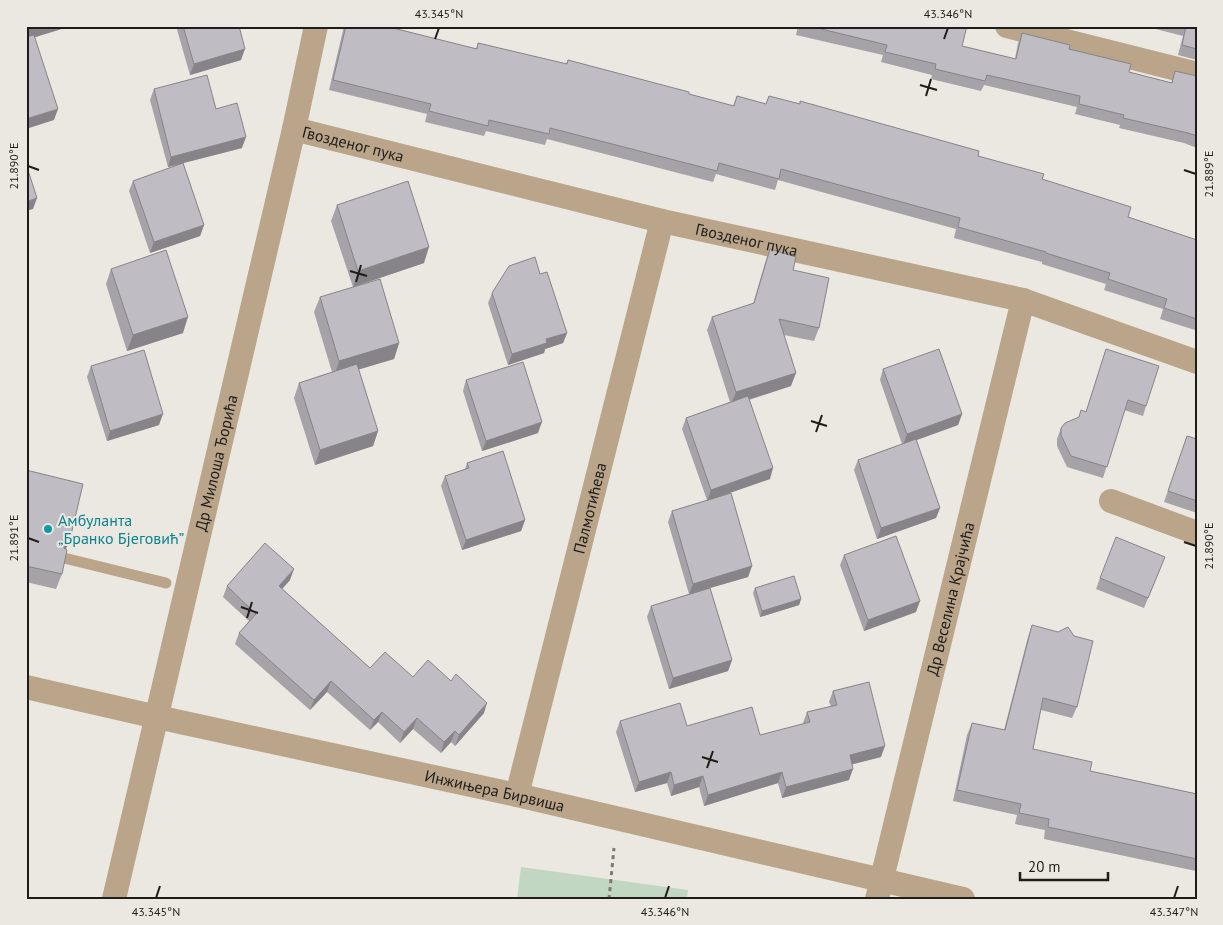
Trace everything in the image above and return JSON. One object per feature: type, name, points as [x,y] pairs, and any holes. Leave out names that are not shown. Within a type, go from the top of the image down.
[{"type":"street","name":"Др Милоша Ђорића","points":[[114,899],[294,129],[316,26]]},
{"type":"street","points":[[1007,26],[1197,74]]},
{"type":"street","name":"Гвозденог пука","points":[[294,129],[662,221],[1023,300],[1197,362]]},
{"type":"street","name":"Палмотићева","points":[[516,795],[662,221]]},
{"type":"street","name":"Др Веселина Крајчића","points":[[878,890],[1023,300]]},
{"type":"street","points":[[1111,501],[1197,533]]},
{"type":"street","name":"Инжињера Бирвиша","points":[[26,687],[516,795],[878,890],[963,899]]},
{"type":"lane","points":[[64,558],[166,583]]},
{"type":"path","points":[[609,899],[614,848]]},
{"type":"green space","points":[[521,867],[688,890],[687,899],[517,899]]},
{"type":"building","points":[[26,26],[37,26],[26,30]]},
{"type":"building","points":[[183,26],[239,26],[245,49],[194,64]]},
{"type":"building","points":[[346,26],[385,26],[477,49],[478,43],[567,64],[568,60],[734,106],[737,96],[766,104],[769,96],[800,104],[800,101],[979,151],[978,156],[1044,174],[1042,179],[1131,207],[1128,217],[1197,240],[1197,319],[1164,308],[1167,299],[1108,279],[1110,273],[1046,252],[958,227],[960,218],[781,169],[779,179],[719,163],[717,171],[550,128],[549,134],[489,120],[488,126],[429,111],[431,104],[333,80]]},
{"type":"building","points":[[809,26],[967,26],[962,46],[1016,59],[1022,33],[1070,45],[1069,49],[1131,64],[1129,72],[1172,83],[1175,71],[1197,76],[1197,136],[1123,118],[1124,115],[1079,104],[1080,96],[987,75],[985,81],[935,69],[936,64],[885,52],[887,45]]},
{"type":"building","points":[[1186,26],[1197,26],[1197,49],[1182,45]]},
{"type":"building","points":[[34,35],[58,109],[26,119],[26,37]]},
{"type":"building","points":[[207,75],[216,109],[237,103],[246,137],[171,157],[154,89]]},
{"type":"building","points":[[183,163],[204,225],[154,242],[133,181]]},
{"type":"building","points":[[26,164],[37,198],[26,202]]},
{"type":"building","points":[[408,181],[429,247],[358,271],[337,205]]},
{"type":"building","points":[[770,249],[796,257],[793,270],[829,278],[819,328],[779,319],[796,373],[736,392],[712,317],[754,303]]},
{"type":"building","points":[[166,250],[188,317],[133,335],[111,269]]},
{"type":"building","points":[[535,257],[540,274],[547,272],[567,333],[546,339],[547,343],[512,354],[492,293],[509,266]]},
{"type":"building","points":[[380,279],[399,343],[339,361],[320,297]]},
{"type":"building","points":[[939,349],[962,414],[907,434],[883,369]]},
{"type":"building","points":[[1106,349],[1159,366],[1146,406],[1128,400],[1107,467],[1071,456],[1061,435],[1061,428],[1065,423],[1079,417],[1081,410],[1086,412]]},
{"type":"building","points":[[144,350],[163,414],[110,431],[91,366]]},
{"type":"building","points":[[523,362],[542,422],[486,441],[466,380]]},
{"type":"building","points":[[357,364],[378,431],[320,450],[299,383]]},
{"type":"building","points":[[748,396],[773,468],[711,490],[686,418]]},
{"type":"building","points":[[1187,436],[1197,439],[1197,501],[1168,491]]},
{"type":"building","points":[[916,439],[940,508],[881,528],[858,460]]},
{"type":"building","points":[[503,451],[525,520],[466,540],[445,476],[469,468],[467,463]]},
{"type":"building","name":"Амбуланта „Бранко Бјеговић”","points":[[26,470],[83,484],[71,535],[65,537],[62,541],[64,548],[67,550],[62,574],[26,566]]},
{"type":"building","points":[[731,493],[752,566],[693,584],[672,511]]},
{"type":"building","points":[[896,536],[920,601],[868,620],[844,555]]},
{"type":"building","points":[[1116,537],[1165,557],[1148,598],[1100,578]]},
{"type":"building","points":[[265,543],[294,569],[279,586],[370,668],[385,652],[413,677],[428,660],[451,681],[456,674],[487,703],[459,735],[455,731],[444,742],[417,718],[404,732],[382,712],[374,720],[331,681],[314,700],[239,633],[256,614],[227,586]]},
{"type":"building","points":[[794,576],[801,599],[762,611],[755,588]]},
{"type":"building","points":[[710,588],[732,660],[673,678],[651,606]]},
{"type":"building","points":[[1032,625],[1058,632],[1068,627],[1074,636],[1093,641],[1077,707],[1043,698],[1033,749],[1092,762],[1090,771],[1197,794],[1197,859],[1048,827],[1049,819],[1019,813],[1021,804],[957,790],[972,723],[1005,730]]},
{"type":"building","points":[[869,682],[885,746],[850,755],[853,769],[786,787],[782,772],[708,795],[703,776],[674,785],[671,772],[639,782],[620,721],[680,703],[687,726],[752,707],[760,735],[810,722],[807,712],[837,705],[833,691]]},
{"type":"place","name":"Амбуланта „Бранко Бјеговић”","points":[[48,529]]}]
